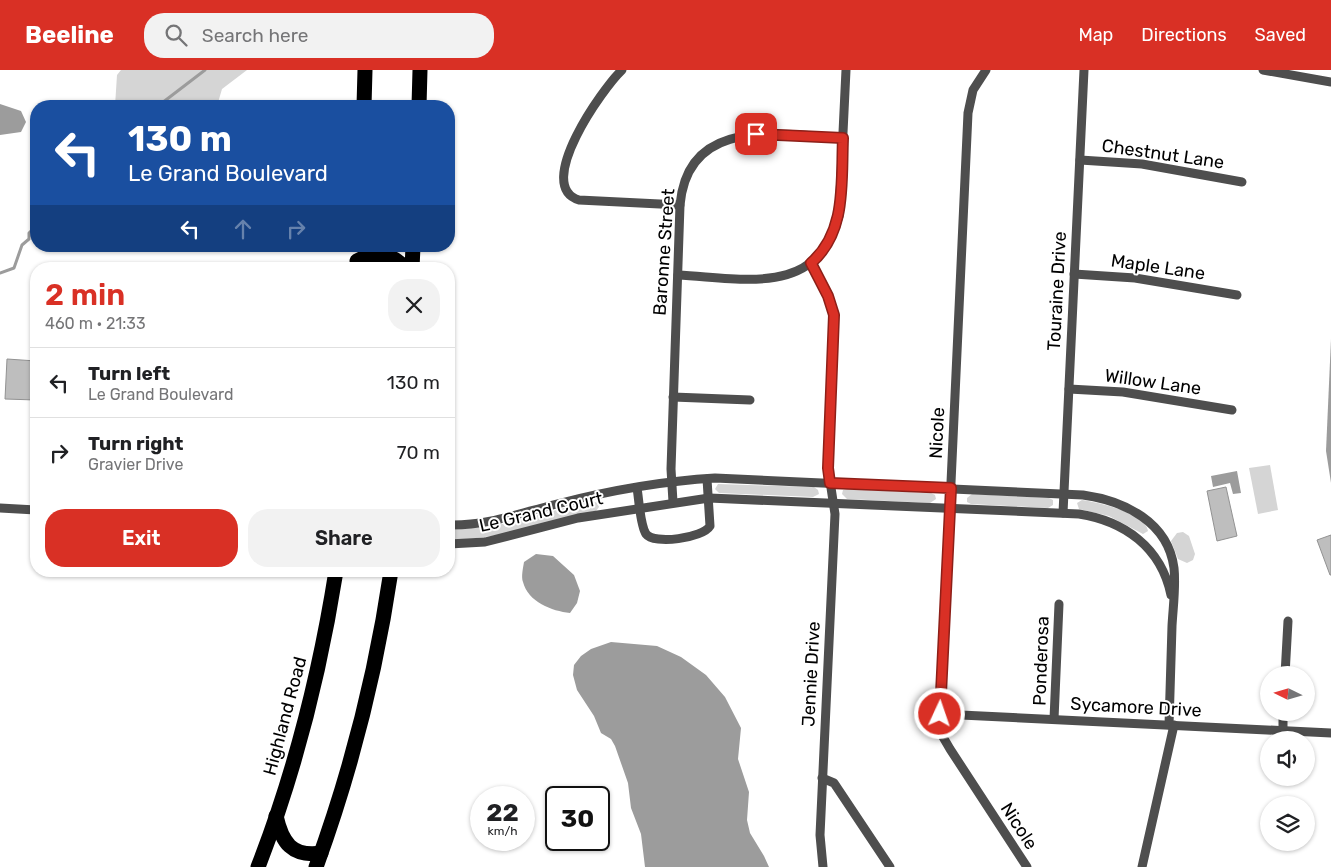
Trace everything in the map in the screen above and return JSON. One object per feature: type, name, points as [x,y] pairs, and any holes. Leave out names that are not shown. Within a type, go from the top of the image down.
[{"type":"highway","points":[[364,100],[365,70]]},
{"type":"highway","points":[[419,100],[420,70]]},
{"type":"highway","points":[[357,259],[370,255],[385,255],[398,262]]},
{"type":"highway","name":"Highland Road","points":[[258,867],[303,729],[324,640],[335,577]]},
{"type":"highway","points":[[276,816],[279,830],[288,845],[318,860],[364,714],[390,577]]},
{"type":"street","points":[[622,70],[603,90],[583,122],[568,159],[564,182],[566,190],[570,196],[579,200],[680,205]]},
{"type":"street","points":[[678,275],[771,279],[792,274],[811,263],[830,241],[839,216],[846,70]]},
{"type":"street","name":"Nicole","points":[[986,70],[975,85],[968,108],[940,714],[941,730],[947,744],[1027,867]]},
{"type":"street","name":"Touraine Drive","points":[[1063,513],[1084,70]]},
{"type":"street","points":[[1263,70],[1331,82]]},
{"type":"street","name":"Baronne Street","points":[[673,502],[670,483],[680,205],[685,180],[696,162],[706,151],[724,140],[738,136],[756,134],[843,138]]},
{"type":"street","name":"Chestnut Lane","points":[[1080,160],[1130,163],[1242,182]]},
{"type":"street","name":"Jennie Drive","points":[[811,263],[828,296],[834,315],[828,468],[835,514],[820,835],[823,867]]},
{"type":"street","name":"Maple Lane","points":[[1074,274],[1135,278],[1237,296]]},
{"type":"street","name":"Willow Lane","points":[[1069,389],[1123,392],[1232,410]]},
{"type":"street","points":[[673,397],[750,400]]},
{"type":"street","points":[[637,488],[643,529],[652,538],[658,540],[697,535],[705,532],[710,526],[707,479]]},
{"type":"street","name":"Le Grand Court","points":[[455,525],[490,522],[566,502],[637,488],[707,479],[1064,494],[1093,496],[1116,503],[1151,523],[1167,545],[1172,558],[1174,584],[1171,725],[1142,867]]},
{"type":"street","name":"Le Grand Court","points":[[455,544],[491,541],[561,522],[640,507],[709,498],[1063,513],[1108,520],[1139,539],[1160,565],[1170,590],[1173,605]]},
{"type":"street","points":[[0,508],[30,510]]},
{"type":"street","name":"Ponderosa","points":[[1054,719],[1059,604]]},
{"type":"street","points":[[1286,666],[1288,621]]},
{"type":"street","name":"Sycamore Drive","points":[[940,714],[1331,733]]},
{"type":"street","points":[[1283,730],[1284,721]]},
{"type":"street","points":[[822,778],[834,783],[890,867]]},
{"type":"shaded area","points":[[121,70],[247,70],[222,89],[219,100],[115,100],[117,75]]},
{"type":"shaded area","points":[[0,104],[21,111],[26,122],[21,132],[0,135]]},
{"type":"shaded area","points":[[1331,339],[1331,483],[1326,451]]},
{"type":"shaded area","points":[[1270,465],[1278,510],[1258,514],[1249,468]]},
{"type":"shaded area","points":[[1237,471],[1241,493],[1233,494],[1230,483],[1213,487],[1211,476]]},
{"type":"shaded area","points":[[718,484],[814,487],[818,490],[819,494],[813,497],[719,493],[715,489]]},
{"type":"shaded area","points":[[843,490],[931,493],[935,495],[936,499],[930,503],[847,499],[842,494]]},
{"type":"shaded area","points":[[972,494],[1049,498],[1053,500],[1053,505],[1048,508],[971,504],[967,502],[967,498]]},
{"type":"shaded area","points":[[1082,500],[1109,506],[1130,514],[1139,519],[1148,531],[1143,534],[1109,516],[1079,509],[1077,503]]},
{"type":"shaded area","points":[[592,501],[598,503],[599,507],[596,511],[505,533],[486,537],[455,539],[455,529],[494,526]]},
{"type":"shaded area","points":[[1183,532],[1189,536],[1195,554],[1193,560],[1187,563],[1178,559],[1171,541],[1177,533]]},
{"type":"shaded area","points":[[536,554],[553,556],[574,575],[580,591],[577,603],[570,613],[549,608],[535,600],[526,589],[522,578],[524,562]]},
{"type":"shaded area","points":[[611,642],[657,646],[681,657],[706,675],[725,697],[741,728],[738,759],[749,792],[747,820],[750,833],[769,867],[645,867],[641,834],[631,808],[628,783],[615,746],[611,739],[601,733],[594,716],[577,690],[573,675],[574,665],[581,656],[591,649]]},
{"type":"building","points":[[7,359],[30,361],[30,400],[5,399]]},
{"type":"building","points":[[1226,487],[1237,536],[1217,541],[1207,491]]},
{"type":"building","points":[[1331,535],[1331,575],[1330,575],[1317,540]]},
{"type":"waterway","points":[[166,100],[205,70]]},
{"type":"waterway","points":[[0,273],[14,268],[22,245],[29,239],[30,232]]},
{"type":"route","points":[[756,134],[843,138],[839,216],[830,241],[811,263],[832,305],[834,315],[828,468],[830,483],[951,488],[940,714]]}]
